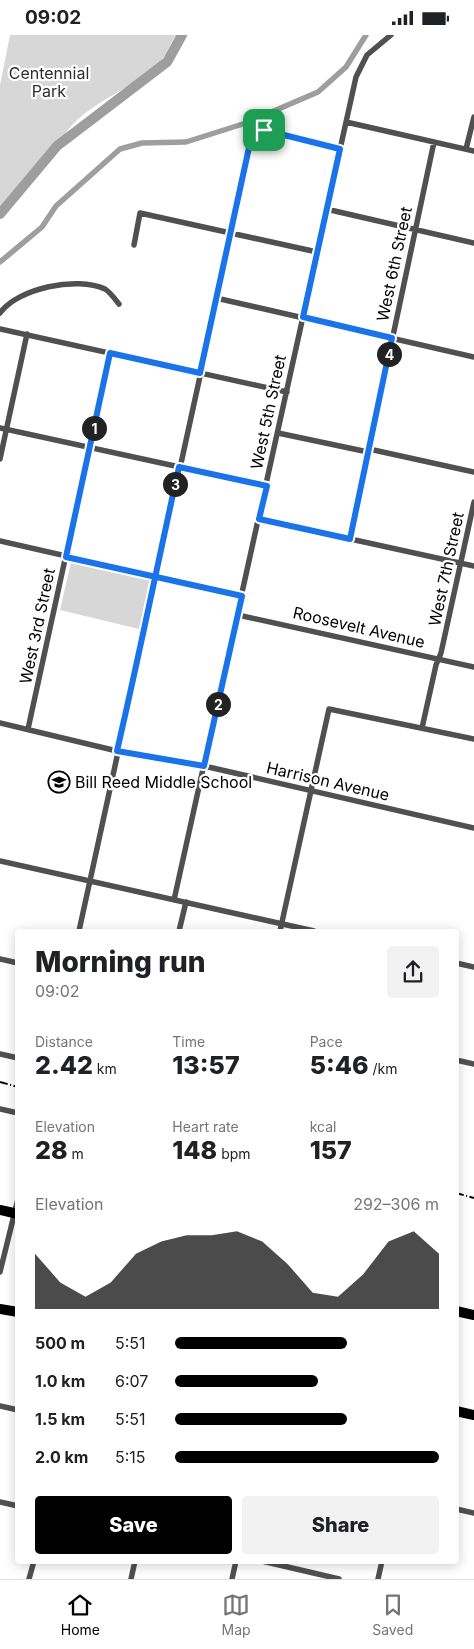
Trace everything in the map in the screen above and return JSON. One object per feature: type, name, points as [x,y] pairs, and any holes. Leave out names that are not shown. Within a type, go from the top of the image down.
[{"type":"highway","points":[[0,1211],[15,1214]]},
{"type":"highway","points":[[0,1309],[15,1312]]},
{"type":"highway","points":[[459,1312],[474,1315]]},
{"type":"highway","points":[[459,1412],[474,1415]]},
{"type":"street","name":"West 5th Street","points":[[174,900],[356,77],[367,55],[391,35]]},
{"type":"street","points":[[466,149],[474,117]]},
{"type":"street","points":[[346,122],[474,151]]},
{"type":"street","points":[[79,929],[250,143],[256,133],[264,130],[340,149]]},
{"type":"street","name":"West 6th Street","points":[[350,539],[434,142]]},
{"type":"street","points":[[326,209],[474,243]]},
{"type":"street","points":[[134,245],[140,213],[317,252]]},
{"type":"street","points":[[0,313],[8,305],[36,290],[75,283],[106,289],[119,303]]},
{"type":"street","points":[[216,298],[474,357]]},
{"type":"street","points":[[0,329],[286,392]]},
{"type":"street","points":[[0,459],[3,428],[27,334]]},
{"type":"street","name":"West 3rd Street","points":[[28,729],[110,353]]},
{"type":"street","points":[[3,428],[267,486]]},
{"type":"street","points":[[278,433],[474,472]]},
{"type":"street","name":"West 7th Street","points":[[422,728],[474,502]]},
{"type":"street","points":[[259,519],[474,566]]},
{"type":"street","points":[[0,541],[242,596]]},
{"type":"street","name":"Roosevelt Avenue","points":[[238,615],[474,667]]},
{"type":"street","points":[[280,929],[330,709],[474,739]]},
{"type":"street","name":"Harrison Avenue","points":[[0,723],[117,751],[204,766],[474,828]]},
{"type":"street","points":[[0,861],[305,929]]},
{"type":"street","points":[[179,929],[186,902]]},
{"type":"street","points":[[0,959],[15,962]]},
{"type":"street","points":[[459,964],[474,967]]},
{"type":"street","points":[[0,1054],[15,1057]]},
{"type":"street","points":[[459,1061],[474,1064]]},
{"type":"street","points":[[0,1109],[15,1112]]},
{"type":"street","points":[[0,1272],[15,1218]]},
{"type":"street","points":[[0,1406],[15,1409]]},
{"type":"street","points":[[0,1502],[15,1505]]},
{"type":"street","points":[[459,1510],[474,1513]]},
{"type":"street","points":[[30,1579],[33,1564]]},
{"type":"street","points":[[131,1579],[134,1564]]},
{"type":"street","points":[[232,1579],[235,1564]]},
{"type":"street","points":[[275,1564],[339,1579]]},
{"type":"street","points":[[378,1579],[381,1564]]},
{"type":"green space","name":"Centennial Park","points":[[10,35],[176,35],[160,62],[149,72],[79,118],[17,193],[0,208],[0,85]]},
{"type":"green space","points":[[71,562],[150,580],[139,629],[60,610]]},
{"type":"waterway","points":[[0,214],[57,146],[167,62],[182,35]]},
{"type":"waterway","points":[[0,262],[42,227],[56,206],[120,149],[142,143],[186,142],[246,123],[318,92],[346,67],[366,35]]},
{"type":"railway","points":[[0,1082],[15,1086]]},
{"type":"railway","points":[[459,1194],[474,1198]]},
{"type":"place","name":"Bill Reed Middle School","points":[[59,782]]},
{"type":"route","points":[[264,130],[254,135],[250,143],[200,373],[110,353],[66,557],[155,576],[242,596],[204,766],[117,751],[128,703],[155,576],[179,467],[267,486],[259,519],[350,539],[392,338],[303,317],[340,149],[264,130]]}]
